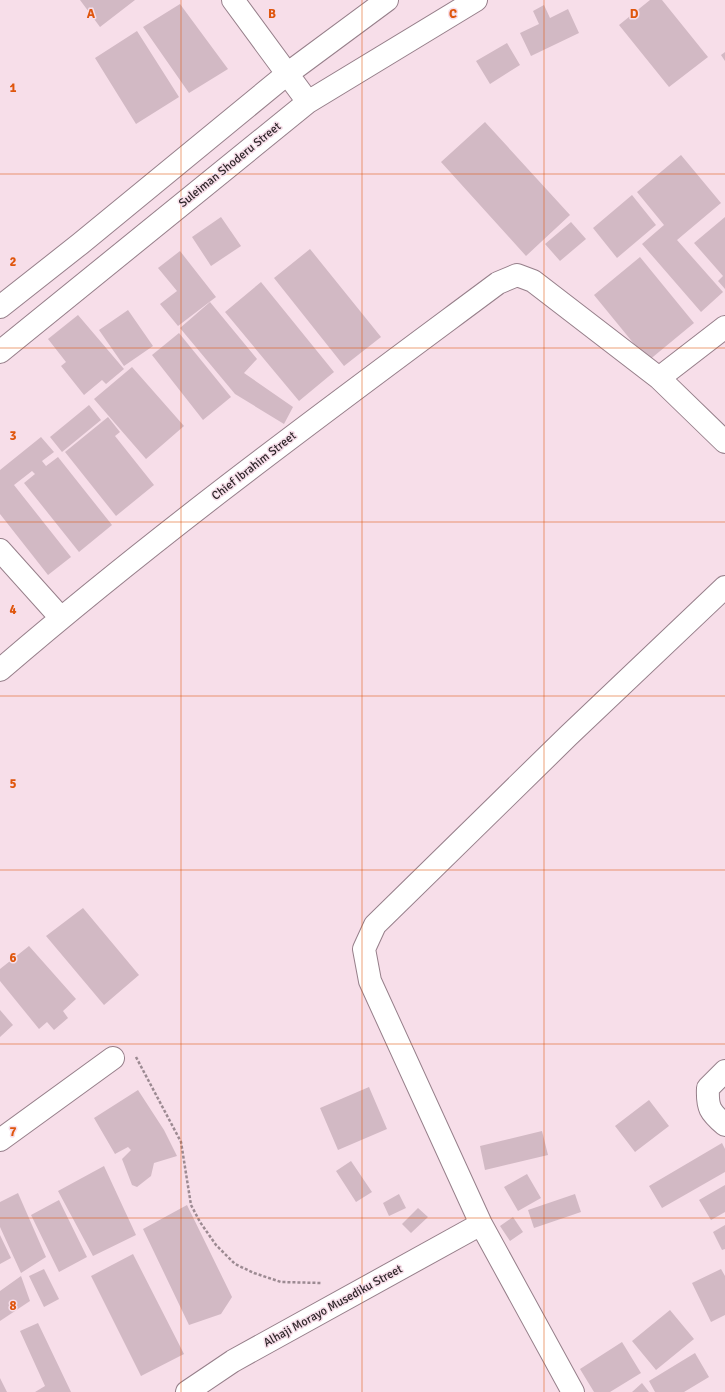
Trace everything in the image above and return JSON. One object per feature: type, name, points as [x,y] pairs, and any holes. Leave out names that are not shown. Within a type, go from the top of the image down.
[{"type":"street","points":[[233,0],[308,102]]},
{"type":"street","points":[[0,307],[80,244],[288,74],[387,0]]},
{"type":"street","name":"Suleiman Shoderu Street","points":[[0,352],[308,102],[476,0]]},
{"type":"street","name":"Chief Ibrahim Street","points":[[0,670],[61,618],[270,453],[498,282],[517,275],[533,281],[659,378]]},
{"type":"street","points":[[725,327],[659,378],[725,442]]},
{"type":"street","points":[[0,550],[61,618]]},
{"type":"street","points":[[573,1392],[481,1224],[370,981],[364,949],[375,925],[568,736],[725,587]]},
{"type":"street","points":[[0,1140],[113,1058]]},
{"type":"street","points":[[725,1071],[708,1088],[707,1104],[716,1117],[725,1125]]},
{"type":"street","name":"Alhaji Morayo Musediku Street","points":[[188,1392],[233,1361],[481,1224]]},
{"type":"path","points":[[113,1058],[138,1057],[181,1142],[191,1205],[200,1222],[223,1253],[235,1264],[254,1273],[281,1282],[322,1283]]},
{"type":"building","points":[[80,0],[135,0],[100,27]]},
{"type":"building","points":[[650,0],[662,0],[708,57],[669,87],[619,25]]},
{"type":"building","points":[[180,4],[228,69],[189,93],[143,27]]},
{"type":"building","points":[[544,5],[550,18],[568,9],[579,33],[531,56],[520,33],[539,24],[533,11]]},
{"type":"building","points":[[137,31],[179,97],[136,124],[95,58]]},
{"type":"building","points":[[507,43],[520,65],[490,84],[476,61]]},
{"type":"building","points":[[725,52],[725,61],[721,55]]},
{"type":"building","points":[[485,122],[570,215],[526,256],[441,162]]},
{"type":"building","points":[[681,155],[721,203],[677,240],[723,292],[701,312],[642,244],[664,225],[637,192]]},
{"type":"building","points":[[632,195],[656,225],[617,258],[593,228]]},
{"type":"building","points":[[221,217],[241,246],[211,266],[192,237]]},
{"type":"building","points":[[725,217],[725,289],[718,281],[723,276],[694,243]]},
{"type":"building","points":[[571,222],[586,239],[560,261],[545,244]]},
{"type":"building","points":[[310,249],[381,337],[344,366],[274,278]]},
{"type":"building","points":[[180,251],[216,297],[178,326],[160,304],[177,291],[158,268]]},
{"type":"building","points":[[640,257],[694,323],[648,361],[594,295]]},
{"type":"building","points":[[261,282],[334,372],[299,401],[225,312]]},
{"type":"building","points":[[210,302],[257,359],[244,373],[293,407],[284,424],[235,394],[180,328]]},
{"type":"building","points":[[128,310],[153,346],[124,366],[99,330]]},
{"type":"building","points":[[78,315],[124,369],[106,384],[102,380],[84,395],[61,366],[66,362],[48,339]]},
{"type":"building","points":[[179,333],[231,397],[203,420],[152,355]]},
{"type":"building","points":[[132,367],[184,426],[146,459],[94,399]]},
{"type":"building","points":[[89,405],[101,420],[62,452],[50,437]]},
{"type":"building","points":[[108,417],[120,432],[115,436],[154,485],[116,516],[65,452]]},
{"type":"building","points":[[41,437],[54,452],[42,461],[46,466],[58,457],[112,525],[79,552],[24,483],[35,474],[32,471],[14,485],[71,557],[48,575],[0,514],[0,470]]},
{"type":"building","points":[[83,908],[139,975],[104,1005],[46,936]]},
{"type":"building","points":[[29,946],[76,999],[63,1011],[68,1018],[54,1030],[47,1022],[39,1029],[0,981],[0,969]]},
{"type":"building","points":[[0,1010],[13,1025],[0,1037]]},
{"type":"building","points":[[369,1087],[387,1129],[338,1150],[320,1108]]},
{"type":"building","points":[[138,1090],[164,1130],[177,1156],[154,1163],[151,1176],[137,1187],[132,1185],[122,1159],[131,1150],[128,1147],[115,1154],[94,1118]]},
{"type":"building","points":[[649,1100],[669,1126],[635,1152],[615,1126]]},
{"type":"building","points":[[542,1131],[548,1155],[485,1170],[480,1146]]},
{"type":"building","points":[[722,1143],[725,1149],[725,1172],[662,1208],[649,1186]]},
{"type":"building","points":[[351,1161],[372,1192],[356,1202],[336,1171]]},
{"type":"building","points":[[104,1166],[136,1235],[93,1256],[58,1191]]},
{"type":"building","points":[[527,1174],[541,1198],[518,1211],[504,1187]]},
{"type":"building","points":[[725,1185],[725,1212],[711,1220],[699,1200]]},
{"type":"building","points":[[18,1193],[46,1257],[21,1273],[0,1227],[0,1202]]},
{"type":"building","points":[[399,1194],[406,1208],[389,1216],[383,1203]]},
{"type":"building","points":[[575,1194],[581,1212],[534,1228],[528,1210]]},
{"type":"building","points":[[59,1200],[87,1257],[59,1272],[31,1215]]},
{"type":"building","points":[[187,1205],[232,1297],[221,1314],[189,1325],[143,1229]]},
{"type":"building","points":[[418,1208],[428,1217],[411,1233],[402,1224]]},
{"type":"building","points":[[513,1217],[523,1232],[510,1241],[500,1226]]},
{"type":"building","points":[[725,1225],[725,1249],[722,1250],[713,1232]]},
{"type":"building","points":[[0,1235],[11,1258],[0,1264]]},
{"type":"building","points":[[133,1254],[184,1354],[141,1376],[91,1276]]},
{"type":"building","points":[[44,1269],[59,1299],[44,1307],[29,1276]]},
{"type":"building","points":[[721,1269],[725,1276],[725,1315],[711,1322],[692,1283]]},
{"type":"building","points":[[21,1276],[30,1301],[0,1321],[0,1291]]},
{"type":"building","points":[[670,1310],[694,1339],[656,1370],[632,1341]]},
{"type":"building","points":[[38,1323],[71,1392],[35,1392],[45,1386],[20,1331]]},
{"type":"building","points":[[622,1342],[641,1373],[610,1392],[594,1392],[580,1369]]},
{"type":"building","points":[[695,1353],[709,1377],[684,1392],[655,1392],[649,1381]]},
{"type":"building","points":[[0,1378],[7,1392],[0,1392]]},
{"type":"building","points":[[642,1383],[649,1392],[632,1392]]}]
